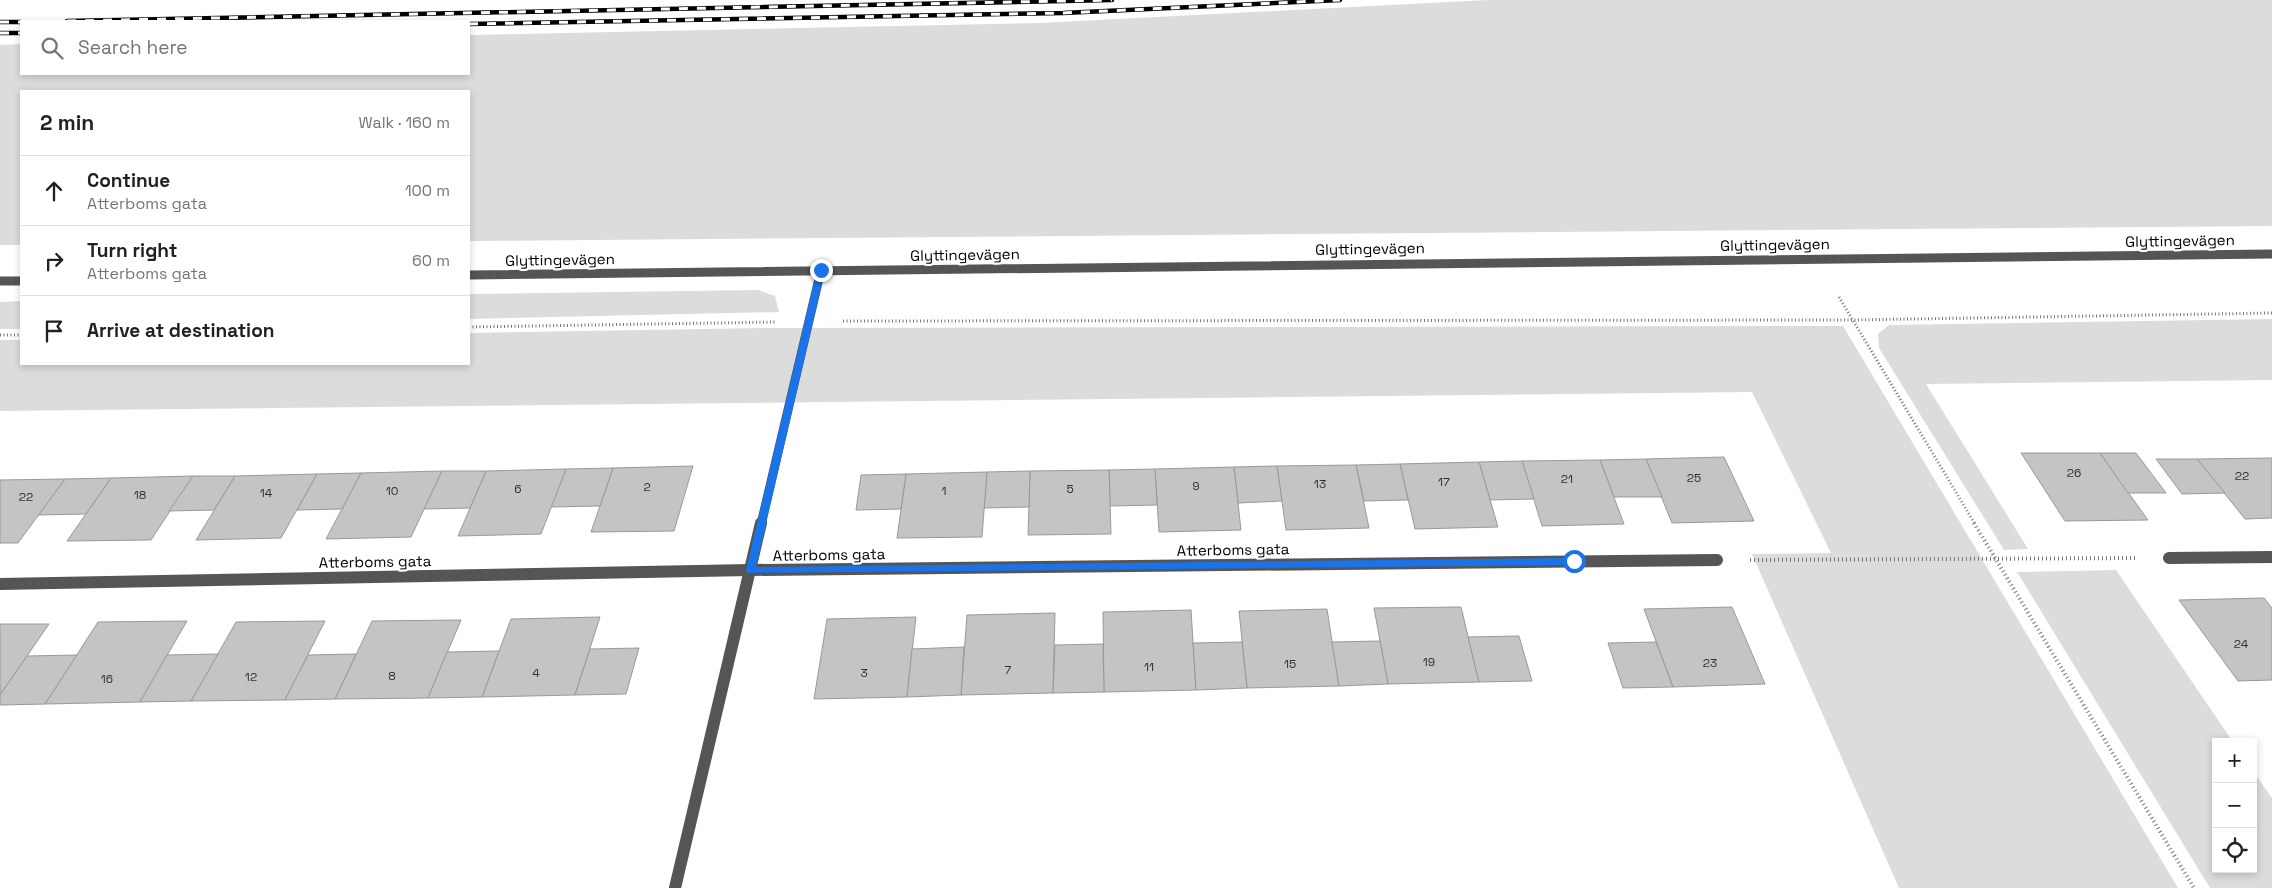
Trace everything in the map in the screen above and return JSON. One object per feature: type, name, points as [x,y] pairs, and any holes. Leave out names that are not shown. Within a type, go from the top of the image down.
[{"type":"street","name":"Glyttingevägen","points":[[470,275],[2272,254]]},
{"type":"street","name":"Atterboms gata","points":[[675,888],[821,270]]},
{"type":"street","points":[[0,281],[20,281]]},
{"type":"street","points":[[2169,558],[2272,557]]},
{"type":"street","name":"Atterboms gata","points":[[0,584],[751,570],[1717,560]]},
{"type":"path","points":[[1839,297],[2194,888]]},
{"type":"path","points":[[470,327],[810,321],[1852,320],[2272,313]]},
{"type":"path","points":[[0,335],[20,335]]},
{"type":"path","points":[[1717,560],[2169,558]]},
{"type":"shaded area","points":[[1488,0],[2272,0],[2272,226],[470,241],[470,90],[20,90],[20,245],[0,245],[0,45],[20,44],[20,75],[470,75],[470,35],[1040,23]]},
{"type":"shaded area","points":[[758,290],[775,296],[779,312],[470,319],[470,294]]},
{"type":"shaded area","points":[[20,301],[20,329],[0,329],[0,302]]},
{"type":"shaded area","points":[[2272,319],[2272,380],[1926,384],[2028,549],[2004,550],[1879,348],[1878,334],[1889,325]]},
{"type":"shaded area","points":[[1843,326],[2178,888],[1899,888],[1752,554],[1831,553],[1752,392],[0,411],[0,340],[20,340],[20,365],[470,365],[470,333],[767,328]]},
{"type":"shaded area","points":[[2116,570],[2230,738],[2212,738],[2212,873],[2257,873],[2257,777],[2272,798],[2272,888],[2210,888],[2017,572]]},
{"type":"building","points":[[2021,453],[2100,453],[2148,520],[2065,521]]},
{"type":"building","points":[[2100,453],[2136,453],[2166,493],[2128,493]]},
{"type":"building","points":[[1724,457],[1754,521],[1672,523],[1646,459]]},
{"type":"building","points":[[2272,458],[2272,518],[2245,519],[2197,459]]},
{"type":"building","points":[[1646,459],[1662,497],[1614,497],[1600,460]]},
{"type":"building","points":[[2156,459],[2197,459],[2225,493],[2182,494]]},
{"type":"building","points":[[1600,460],[1624,524],[1542,526],[1522,461]]},
{"type":"building","points":[[1522,461],[1534,499],[1490,500],[1479,462]]},
{"type":"building","points":[[1479,462],[1498,527],[1415,529],[1400,464]]},
{"type":"building","points":[[1400,464],[1408,500],[1364,501],[1356,465]]},
{"type":"building","points":[[1356,465],[1369,528],[1286,530],[1277,466]]},
{"type":"building","points":[[693,466],[674,531],[591,532],[613,468]]},
{"type":"building","points":[[1277,466],[1282,501],[1238,503],[1234,467]]},
{"type":"building","points":[[1234,467],[1241,530],[1159,532],[1155,469]]},
{"type":"building","points":[[613,468],[600,506],[551,507],[566,469]]},
{"type":"building","points":[[566,469],[541,534],[458,536],[486,471]]},
{"type":"building","points":[[1155,469],[1157,505],[1110,506],[1109,470]]},
{"type":"building","points":[[1109,470],[1111,534],[1028,535],[1030,471]]},
{"type":"building","points":[[442,471],[411,537],[326,539],[361,473]]},
{"type":"building","points":[[442,471],[486,471],[470,508],[424,509]]},
{"type":"building","points":[[1030,471],[1029,507],[984,508],[987,472]]},
{"type":"building","points":[[987,472],[982,537],[897,538],[906,474]]},
{"type":"building","points":[[361,473],[342,509],[297,510],[317,474]]},
{"type":"building","points":[[317,474],[281,538],[196,540],[235,476]]},
{"type":"building","points":[[906,474],[901,509],[856,510],[861,475]]},
{"type":"building","points":[[193,476],[151,540],[67,541],[111,478]]},
{"type":"building","points":[[193,476],[235,476],[214,510],[169,511]]},
{"type":"building","points":[[111,478],[86,514],[38,515],[65,479]]},
{"type":"building","points":[[65,479],[18,543],[0,543],[0,480]]},
{"type":"building","points":[[2264,598],[2272,608],[2272,680],[2238,681],[2179,600]]},
{"type":"building","points":[[1461,607],[1479,682],[1388,684],[1374,608]]},
{"type":"building","points":[[1732,607],[1765,684],[1673,687],[1644,609]]},
{"type":"building","points":[[1327,609],[1339,686],[1247,688],[1239,611]]},
{"type":"building","points":[[1191,610],[1196,690],[1104,692],[1103,612]]},
{"type":"building","points":[[1055,613],[1053,693],[961,695],[967,615]]},
{"type":"building","points":[[600,617],[575,695],[482,697],[511,619]]},
{"type":"building","points":[[916,617],[907,697],[814,699],[827,619]]},
{"type":"building","points":[[461,620],[428,698],[335,699],[372,621]]},
{"type":"building","points":[[187,621],[140,702],[45,704],[98,622]]},
{"type":"building","points":[[325,621],[285,700],[191,701],[236,622]]},
{"type":"building","points":[[0,624],[49,624],[0,695]]},
{"type":"building","points":[[1519,636],[1532,681],[1479,682],[1468,637]]},
{"type":"building","points":[[1380,641],[1388,684],[1339,686],[1332,642]]},
{"type":"building","points":[[1242,642],[1247,688],[1196,690],[1193,643]]},
{"type":"building","points":[[1656,642],[1673,687],[1623,688],[1608,643]]},
{"type":"building","points":[[1103,644],[1104,692],[1053,693],[1055,645]]},
{"type":"building","points":[[964,647],[961,695],[907,697],[912,649]]},
{"type":"building","points":[[639,648],[626,694],[575,695],[590,649]]},
{"type":"building","points":[[499,651],[482,697],[428,698],[447,652]]},
{"type":"building","points":[[218,654],[191,701],[140,702],[167,655]]},
{"type":"building","points":[[356,654],[335,699],[285,700],[308,655]]},
{"type":"building","points":[[77,655],[45,704],[0,705],[0,695],[27,656]]},
{"type":"railway","points":[[117,20],[1112,0]]},
{"type":"railway","points":[[470,24],[1063,13],[1340,0]]},
{"type":"railway","points":[[0,22],[20,22]]},
{"type":"railway","points":[[0,33],[20,33]]},
{"type":"route","points":[[821,270],[751,570],[1574,561]]}]
